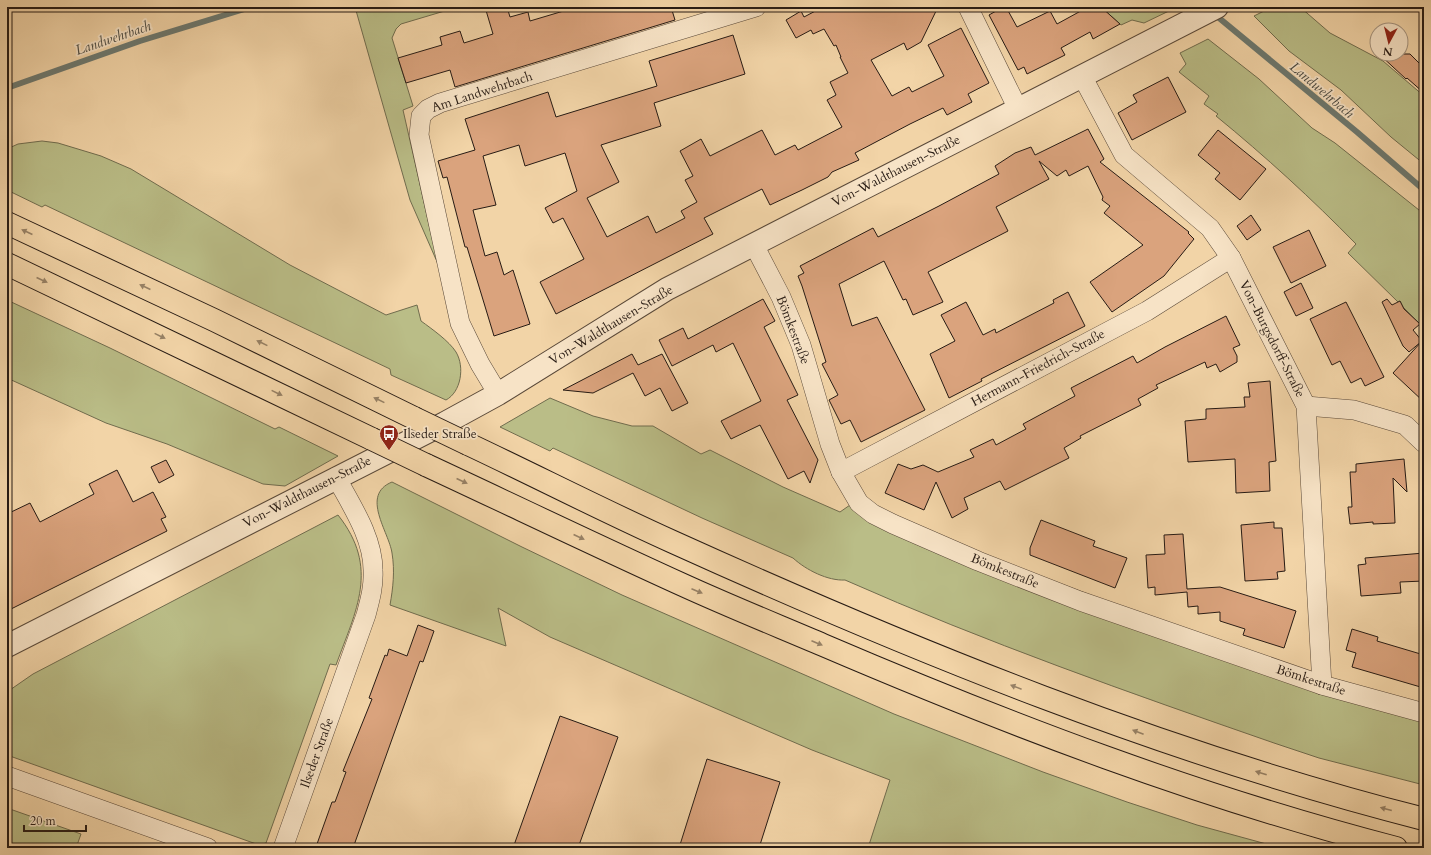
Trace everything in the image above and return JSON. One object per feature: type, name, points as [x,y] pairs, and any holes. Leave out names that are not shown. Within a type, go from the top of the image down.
[{"type":"highway","points":[[7,222],[214,320],[671,541],[814,604],[998,680],[1157,740],[1287,781],[1424,819]]},
{"type":"highway","points":[[7,264],[426,465],[685,586],[916,685],[1032,731],[1173,782],[1330,830],[1396,848]]},
{"type":"street","name":"Am Landwehrbach","points":[[498,394],[480,364],[460,324],[419,135],[421,116],[428,109],[440,103],[756,7]]},
{"type":"street","points":[[968,7],[1018,109]]},
{"type":"street","name":"Von-Waldthausen-Straße","points":[[7,646],[498,394],[668,289],[1217,7]]},
{"type":"street","name":"Von-Burgsdorff-Straße","points":[[1082,76],[1124,155],[1210,228],[1231,258],[1306,406],[1322,685]]},
{"type":"street","name":"Bömkestraße","points":[[754,245],[781,297],[801,345],[830,444],[841,472],[859,503],[873,514],[978,561],[1080,601],[1322,685],[1424,713]]},
{"type":"street","name":"Hermann-Friedrich-Straße","points":[[841,472],[1147,311],[1231,258]]},
{"type":"street","points":[[1306,406],[1354,410],[1405,425],[1424,443]]},
{"type":"street","name":"Ilseder Straße","points":[[283,848],[366,615],[373,584],[371,552],[366,535],[336,477]]},
{"type":"street","points":[[7,776],[208,848]]},
{"type":"green space","points":[[355,7],[458,7],[401,24],[396,29],[392,38],[413,106],[403,110],[438,264],[410,200]]},
{"type":"green space","points":[[1101,7],[1168,7],[1171,10],[1144,23],[1132,20],[1121,25]]},
{"type":"green space","points":[[1272,7],[1300,7],[1330,33],[1369,54],[1369,62],[1384,62],[1424,96],[1424,164],[1391,137],[1341,90],[1289,51],[1254,16]]},
{"type":"green space","points":[[1208,39],[1259,79],[1312,128],[1335,143],[1424,214],[1424,328],[1403,307],[1400,301],[1398,302],[1348,253],[1356,244],[1288,178],[1216,116],[1218,114],[1204,104],[1209,96],[1179,72],[1186,64],[1180,53]]},
{"type":"green space","points":[[42,141],[58,143],[101,156],[131,169],[290,265],[386,315],[417,305],[421,321],[440,335],[456,352],[459,358],[461,372],[455,391],[446,400],[391,375],[390,369],[45,205],[42,207],[7,190],[7,149],[18,144]]},
{"type":"green space","points":[[7,300],[110,348],[275,429],[279,427],[338,456],[285,486],[263,484],[167,444],[106,423],[7,378]]},
{"type":"green space","points":[[550,398],[593,416],[632,426],[653,426],[701,454],[710,450],[783,487],[840,512],[850,505],[1424,720],[1424,785],[1319,758],[1274,743],[1004,646],[845,580],[825,577],[804,567],[793,558],[702,518],[553,448],[550,451],[500,427]]},
{"type":"green space","points":[[392,482],[622,595],[894,714],[1043,772],[1127,802],[1197,825],[1281,848],[868,848],[890,780],[812,750],[550,637],[498,608],[506,646],[390,605],[393,579],[393,560],[390,544],[382,525],[377,505],[378,496],[383,488]]},
{"type":"green space","points":[[338,515],[351,534],[358,553],[361,571],[360,589],[351,626],[336,665],[330,664],[266,843],[259,845],[7,755],[7,692],[33,674]]},
{"type":"green space","points":[[7,808],[81,834],[76,848],[7,848]]},
{"type":"building","points":[[485,7],[507,7],[510,17],[528,12],[530,21],[577,7],[671,7],[675,20],[455,87],[450,70],[406,83],[398,58],[442,45],[440,37],[460,31],[464,43],[493,34]]},
{"type":"building","points":[[823,7],[938,7],[921,42],[907,50],[904,43],[871,60],[892,96],[909,87],[912,92],[944,76],[928,45],[961,28],[989,83],[968,94],[972,102],[947,115],[943,108],[910,124],[855,153],[859,160],[832,172],[828,177],[802,190],[770,205],[762,189],[704,218],[713,234],[556,314],[540,282],[584,259],[563,218],[553,223],[545,208],[577,191],[565,153],[525,166],[519,145],[483,156],[496,205],[473,210],[485,256],[497,252],[504,275],[513,270],[530,324],[494,336],[467,247],[465,247],[447,177],[443,178],[438,161],[475,150],[465,119],[548,92],[556,117],[657,86],[649,61],[733,35],[745,74],[654,103],[661,126],[601,145],[619,182],[587,198],[607,237],[648,216],[656,233],[685,218],[681,211],[697,202],[685,180],[693,176],[680,151],[701,139],[710,156],[762,130],[775,155],[795,145],[798,150],[842,127],[827,100],[836,95],[830,82],[848,73],[836,45],[834,46],[824,29],[813,34],[811,30],[796,38],[786,20],[801,11],[804,17]]},
{"type":"building","points":[[1003,7],[1006,7],[1017,27],[1050,11],[1057,24],[1088,7],[1101,7],[1120,24],[1093,39],[1090,32],[1061,48],[1065,55],[1027,74],[1024,67],[1018,70],[989,15]]},
{"type":"building","points":[[1410,54],[1424,68],[1424,93],[1407,78],[1406,79],[1388,62],[1409,62]]},
{"type":"building","points":[[1168,77],[1186,112],[1132,140],[1118,113],[1137,102],[1133,95]]},
{"type":"building","points":[[1088,129],[1104,159],[1100,162],[1189,232],[1188,233],[1194,239],[1164,276],[1112,312],[1090,282],[1143,245],[1104,213],[1110,206],[1102,200],[1103,197],[1088,166],[1069,176],[1066,170],[1057,176],[1039,161],[1049,179],[996,207],[1008,231],[928,272],[943,302],[913,315],[906,299],[903,300],[884,261],[839,284],[852,326],[877,317],[925,410],[861,442],[850,420],[841,424],[829,400],[838,395],[822,364],[826,362],[798,276],[804,273],[800,266],[873,228],[878,237],[939,206],[999,174],[995,166],[1015,153],[1031,147],[1035,155]]},
{"type":"building","points":[[1218,130],[1266,169],[1240,200],[1215,179],[1220,173],[1198,155]]},
{"type":"building","points":[[1251,215],[1261,230],[1247,240],[1237,226]]},
{"type":"building","points":[[1309,230],[1326,266],[1291,283],[1273,247]]},
{"type":"building","points":[[1301,283],[1313,308],[1296,316],[1284,292]]},
{"type":"building","points":[[1068,292],[1085,326],[981,379],[982,381],[949,398],[930,354],[955,341],[941,315],[966,302],[983,335],[995,329],[996,333],[1054,303],[1053,300]]},
{"type":"building","points":[[763,299],[775,321],[764,327],[798,395],[787,400],[818,460],[810,483],[804,471],[788,479],[760,425],[731,439],[721,421],[761,401],[733,343],[716,352],[713,345],[672,366],[659,340],[683,328],[688,339]]},
{"type":"building","points":[[1387,299],[1392,305],[1400,301],[1404,309],[1420,324],[1413,330],[1422,341],[1409,352],[1403,346],[1382,302]]},
{"type":"building","points":[[1346,302],[1384,377],[1365,386],[1361,378],[1351,383],[1340,361],[1332,365],[1310,319]]},
{"type":"building","points":[[1226,316],[1240,345],[1233,348],[1237,356],[1237,362],[1220,372],[1216,364],[1207,368],[1205,362],[1156,385],[1158,388],[1138,399],[1141,405],[1080,436],[1081,438],[1064,448],[1069,458],[1005,490],[1000,481],[964,498],[968,509],[952,518],[936,482],[924,510],[885,493],[898,464],[911,469],[923,465],[938,472],[974,457],[970,450],[993,439],[996,445],[1026,429],[1023,424],[1075,396],[1071,388],[1133,356],[1137,363]]},
{"type":"building","points":[[1424,339],[1424,402],[1393,373]]},
{"type":"building","points":[[632,354],[638,365],[662,354],[688,403],[672,411],[660,388],[645,396],[633,373],[593,393],[563,390]]},
{"type":"building","points":[[1270,381],[1276,461],[1269,462],[1270,491],[1236,493],[1235,459],[1188,462],[1185,421],[1206,419],[1206,409],[1245,407],[1244,397],[1250,397],[1248,383]]},
{"type":"building","points":[[1404,459],[1407,492],[1393,478],[1395,523],[1373,524],[1373,522],[1350,524],[1348,507],[1352,507],[1350,472],[1356,472],[1356,464]]},
{"type":"building","points":[[166,460],[174,475],[159,483],[151,467]]},
{"type":"building","points":[[117,470],[133,502],[153,492],[166,517],[161,519],[167,531],[7,611],[7,514],[30,503],[40,522],[94,494],[89,484]]},
{"type":"building","points":[[1041,520],[1095,541],[1093,546],[1127,558],[1115,588],[1030,555],[1030,548]]},
{"type":"building","points":[[1274,522],[1274,528],[1282,528],[1285,571],[1277,572],[1278,579],[1245,581],[1241,525]]},
{"type":"building","points":[[1183,534],[1187,589],[1220,587],[1296,611],[1284,648],[1243,635],[1245,629],[1220,621],[1220,612],[1198,614],[1198,606],[1188,607],[1187,592],[1155,595],[1155,587],[1148,588],[1146,555],[1165,554],[1164,535]]},
{"type":"building","points":[[1424,553],[1424,581],[1400,582],[1401,593],[1361,596],[1358,565],[1366,564],[1365,558]]},
{"type":"building","points":[[418,625],[434,631],[423,662],[420,661],[353,848],[326,848],[317,844],[332,802],[335,802],[346,772],[343,771],[372,699],[369,698],[385,655],[387,656],[389,649],[407,656]]},
{"type":"building","points":[[1352,629],[1378,637],[1377,641],[1424,655],[1424,688],[1352,667],[1356,653],[1346,650]]},
{"type":"building","points":[[560,716],[618,737],[578,848],[513,848]]},
{"type":"building","points":[[707,759],[780,782],[759,848],[679,848]]},
{"type":"waterway","name":"Landwehrbach","points":[[7,88],[140,41],[251,7]]},
{"type":"waterway","name":"Landwehrbach","points":[[1213,13],[1357,132],[1424,190]]},
{"type":"place","name":"Ilseder Straße","points":[[389,451]]}]
